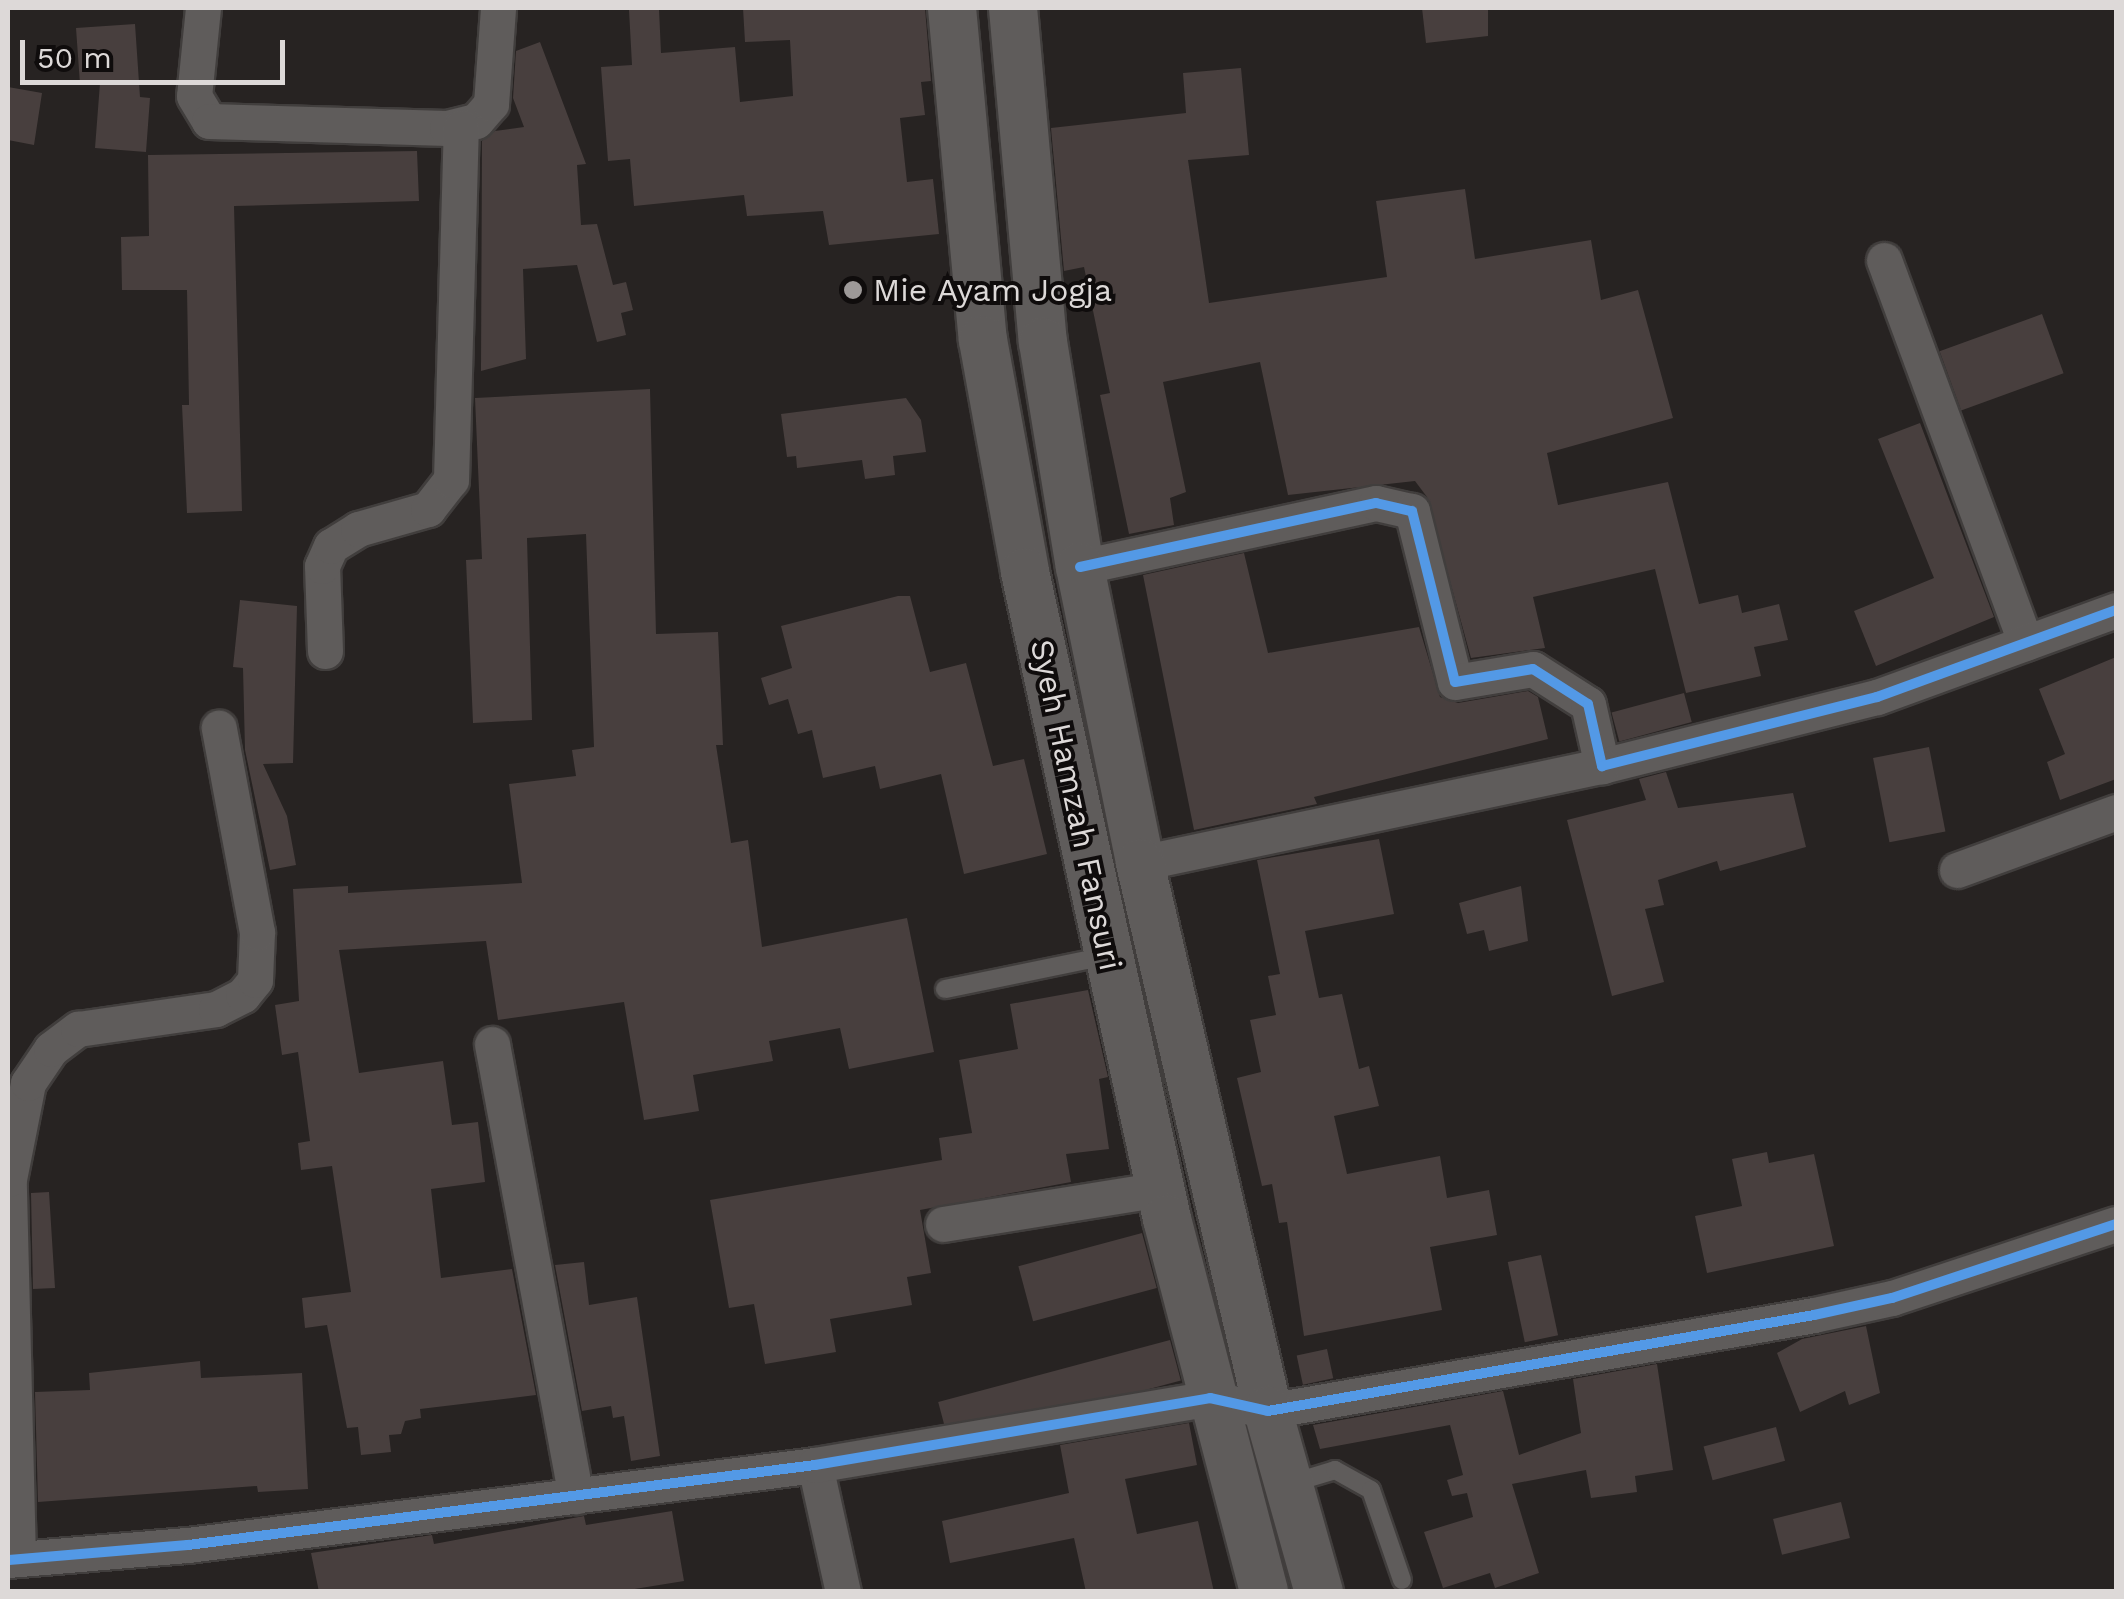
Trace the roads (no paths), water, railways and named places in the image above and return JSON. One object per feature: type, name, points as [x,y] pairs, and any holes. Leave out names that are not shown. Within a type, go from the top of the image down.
[{"type":"main road","name":"Syeh Hamzah Fansuri","points":[[952,8],[983,340],[1025,572],[1210,1398],[1264,1592]]},
{"type":"main road","name":"Syeh Hamzah Fansuri","points":[[1013,8],[1043,342],[1080,567],[1140,864],[1268,1411],[1319,1592]]},
{"type":"street","points":[[203,8],[194,96],[210,122],[461,127],[491,104],[498,8]]},
{"type":"street","points":[[324,651],[322,566],[331,546],[358,528],[428,510],[451,480],[461,127]]},
{"type":"street","points":[[1884,260],[2026,642]]},
{"type":"street","points":[[1080,567],[1376,503],[1412,510],[1455,682],[1533,669],[1588,704],[1602,766]]},
{"type":"street","points":[[1140,864],[1602,766],[1877,697],[2116,610]]},
{"type":"street","points":[[219,728],[257,932],[255,980],[243,996],[216,1009],[78,1029],[51,1049],[28,1083],[9,1180],[13,1560],[816,1465],[1210,1398],[1268,1411],[1861,1305],[2116,1224]]},
{"type":"street","points":[[1957,870],[2116,812]]},
{"type":"street","points":[[492,1044],[576,1496]]},
{"type":"street","points":[[943,1224],[1161,1188]]},
{"type":"street","points":[[816,1465],[843,1592]]},
{"type":"lane","points":[[945,990],[1108,955]]},
{"type":"lane","points":[[1289,1484],[1335,1470],[1362,1482],[1371,1490],[1402,1580]]},
{"type":"place","name":"Mie Ayam Jogja","points":[[853,290]]}]
